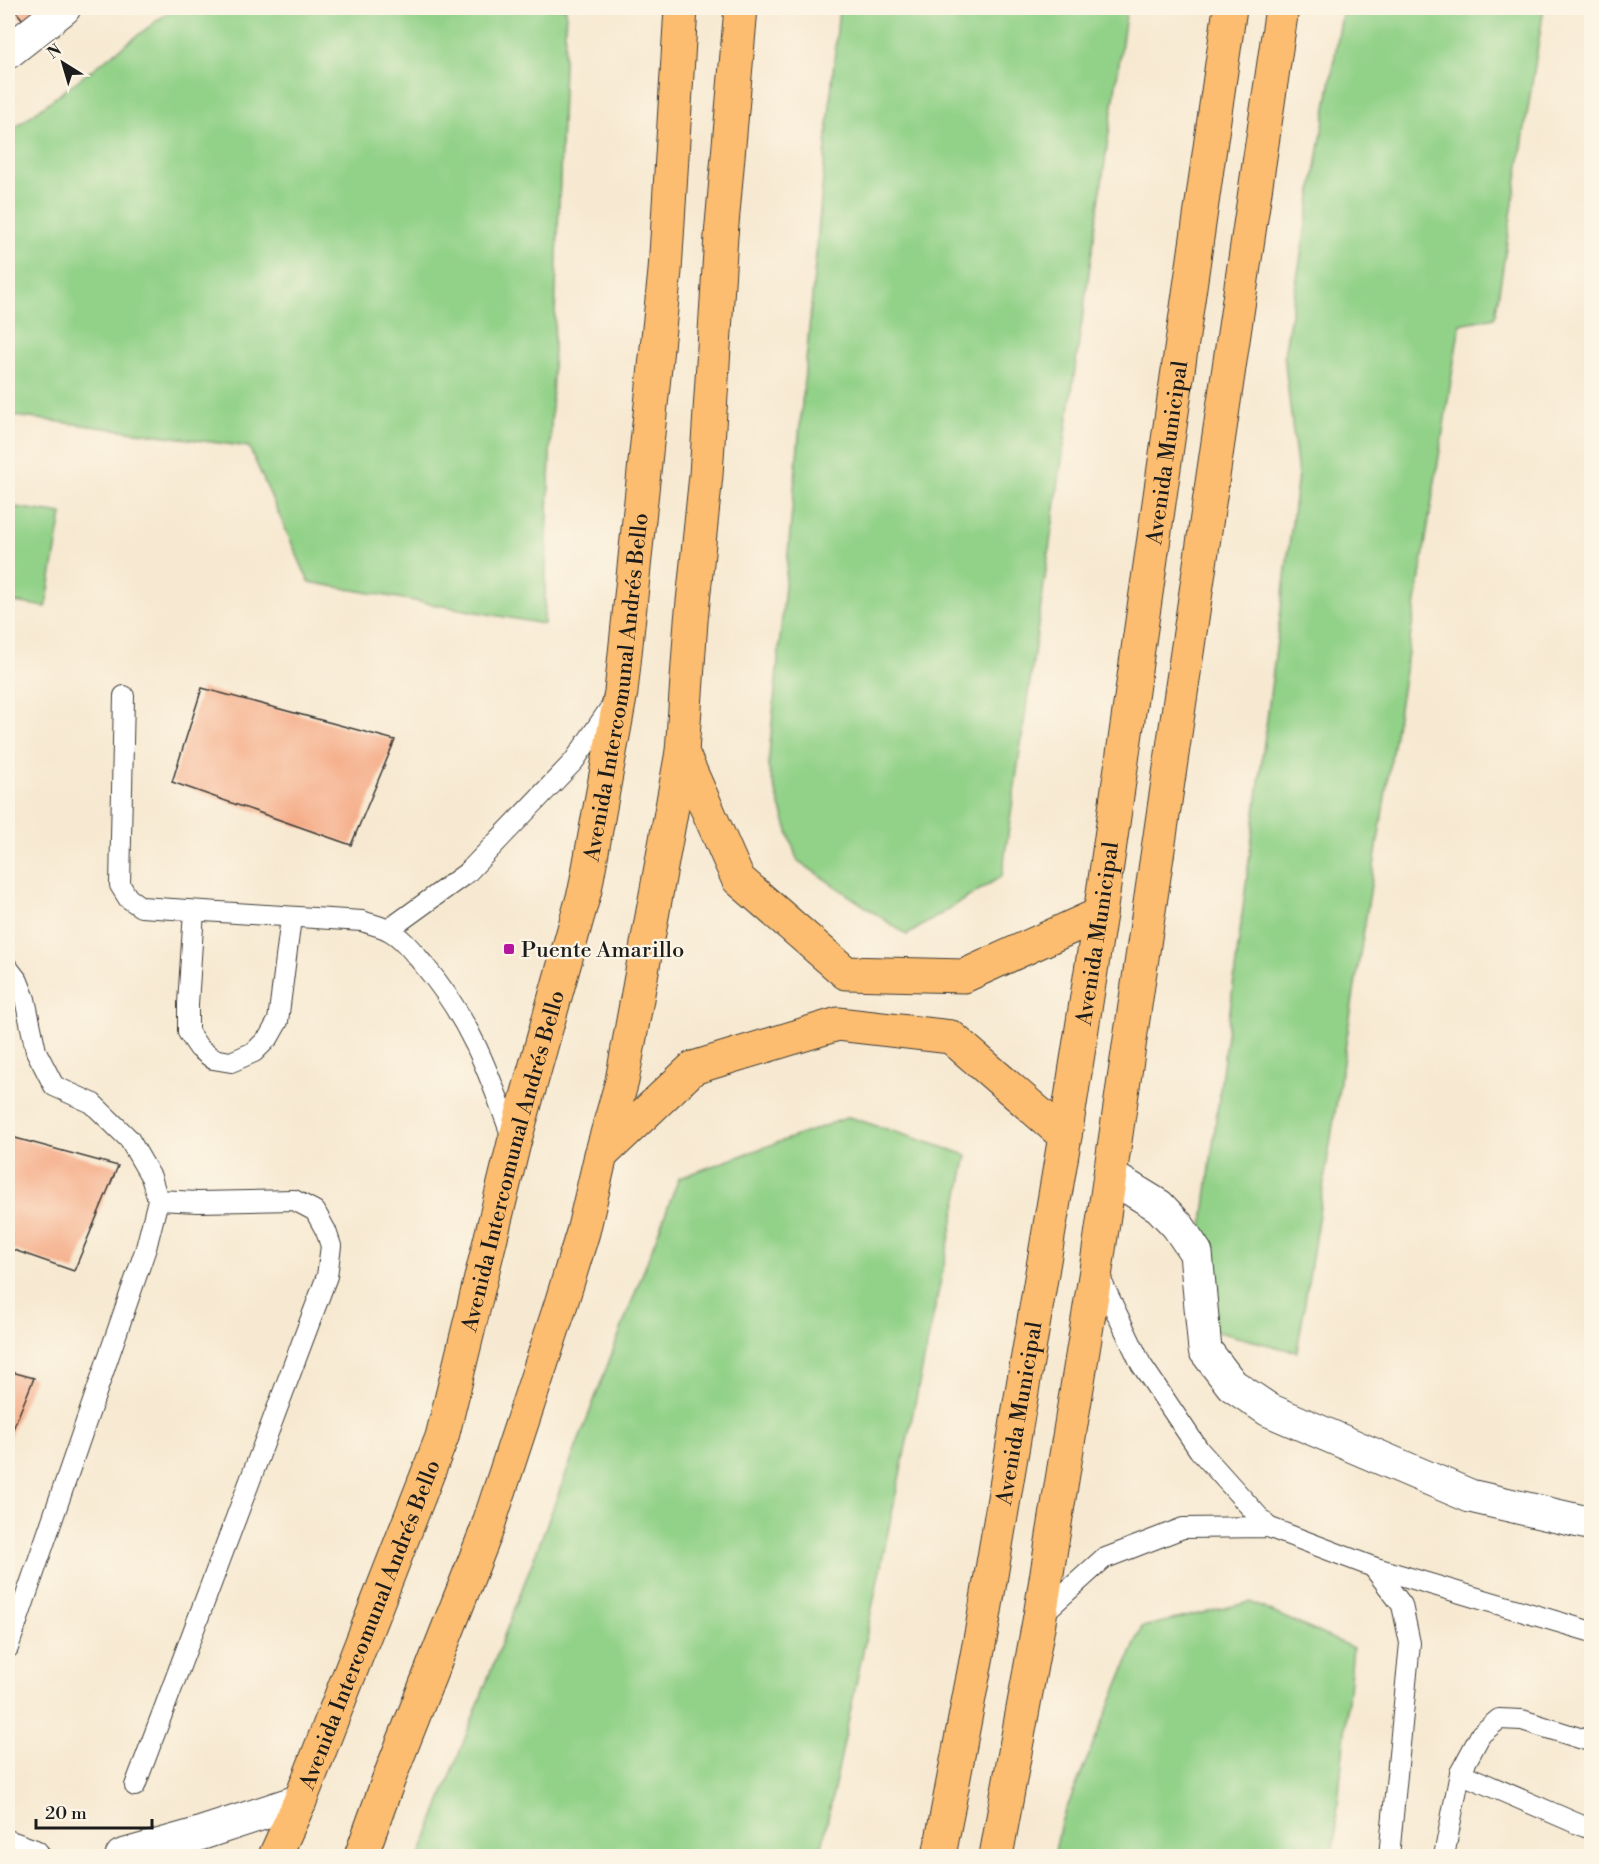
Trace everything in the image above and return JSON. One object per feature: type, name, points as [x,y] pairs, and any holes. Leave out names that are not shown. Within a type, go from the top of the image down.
[{"type":"highway","name":"Avenida Intercomunal Andrés Bello","points":[[275,1857],[300,1801],[442,1437],[514,1143],[585,890],[621,692],[665,271],[681,8]]},
{"type":"highway","points":[[361,1857],[388,1781],[486,1532],[583,1232],[601,1155],[622,1081],[682,752],[691,621],[706,475],[721,236],[741,8]]},
{"type":"highway","name":"Avenida Municipal","points":[[939,1857],[984,1617],[1100,914],[1230,8]]},
{"type":"highway","points":[[996,1857],[1040,1616],[1096,1270],[1281,8]]},
{"type":"highway","points":[[682,752],[738,879],[846,973],[964,976],[1100,914]]},
{"type":"highway","points":[[601,1155],[693,1068],[838,1024],[951,1037],[1065,1136]]},
{"type":"street","points":[[8,52],[64,8]]},
{"type":"street","points":[[1110,1176],[1159,1206],[1178,1226],[1196,1253],[1204,1350],[1232,1385],[1269,1410],[1470,1496],[1592,1524]]},
{"type":"street","points":[[122,1857],[300,1801]]},
{"type":"street","points":[[8,1847],[33,1857]]},
{"type":"lane","points":[[388,930],[468,872],[506,834],[574,761],[621,692]]},
{"type":"lane","points":[[124,696],[120,885],[128,898],[141,907],[362,921],[388,930],[409,947],[444,990],[466,1025],[486,1066],[514,1143]]},
{"type":"lane","points":[[194,911],[188,1032],[199,1048],[213,1059],[231,1062],[254,1052],[269,1037],[278,1021],[291,918]]},
{"type":"lane","points":[[8,968],[18,981],[25,999],[36,1051],[54,1086],[92,1103],[129,1140],[151,1177],[158,1200],[146,1248],[8,1648]]},
{"type":"lane","points":[[135,1786],[327,1276],[331,1246],[315,1211],[294,1200],[198,1202],[158,1200]]},
{"type":"lane","points":[[1096,1270],[1141,1364],[1199,1450],[1268,1527]]},
{"type":"lane","points":[[1040,1616],[1103,1559],[1163,1535],[1184,1528],[1268,1527],[1373,1567],[1592,1632]]},
{"type":"lane","points":[[1373,1567],[1402,1605],[1410,1642],[1389,1857]]},
{"type":"lane","points":[[1444,1857],[1460,1773],[1481,1734],[1499,1719],[1522,1720],[1592,1742]]},
{"type":"lane","points":[[1460,1773],[1592,1830]]},
{"type":"green space","points":[[174,8],[566,8],[544,624],[309,582],[249,447],[8,415],[8,133]]},
{"type":"green space","points":[[839,8],[1127,8],[1002,876],[907,935],[797,860],[768,767]]},
{"type":"green space","points":[[1343,8],[1544,8],[1495,317],[1460,324],[1297,1352],[1190,1325],[1298,475],[1284,355]]},
{"type":"green space","points":[[8,506],[62,514],[46,607],[8,601]]},
{"type":"green space","points":[[849,1117],[967,1155],[820,1856],[420,1856],[679,1178]]},
{"type":"green space","points":[[1250,1602],[1353,1648],[1333,1856],[1054,1856],[1061,1822],[1142,1627]]},
{"type":"building","points":[[13,8],[51,8],[28,26]]},
{"type":"building","points":[[202,688],[395,740],[351,845],[172,782]]},
{"type":"building","points":[[8,1136],[118,1166],[74,1271],[8,1248]]},
{"type":"building","points":[[8,1371],[34,1378],[8,1441]]},
{"type":"place","name":"Puente Amarillo","points":[[509,949]]}]
